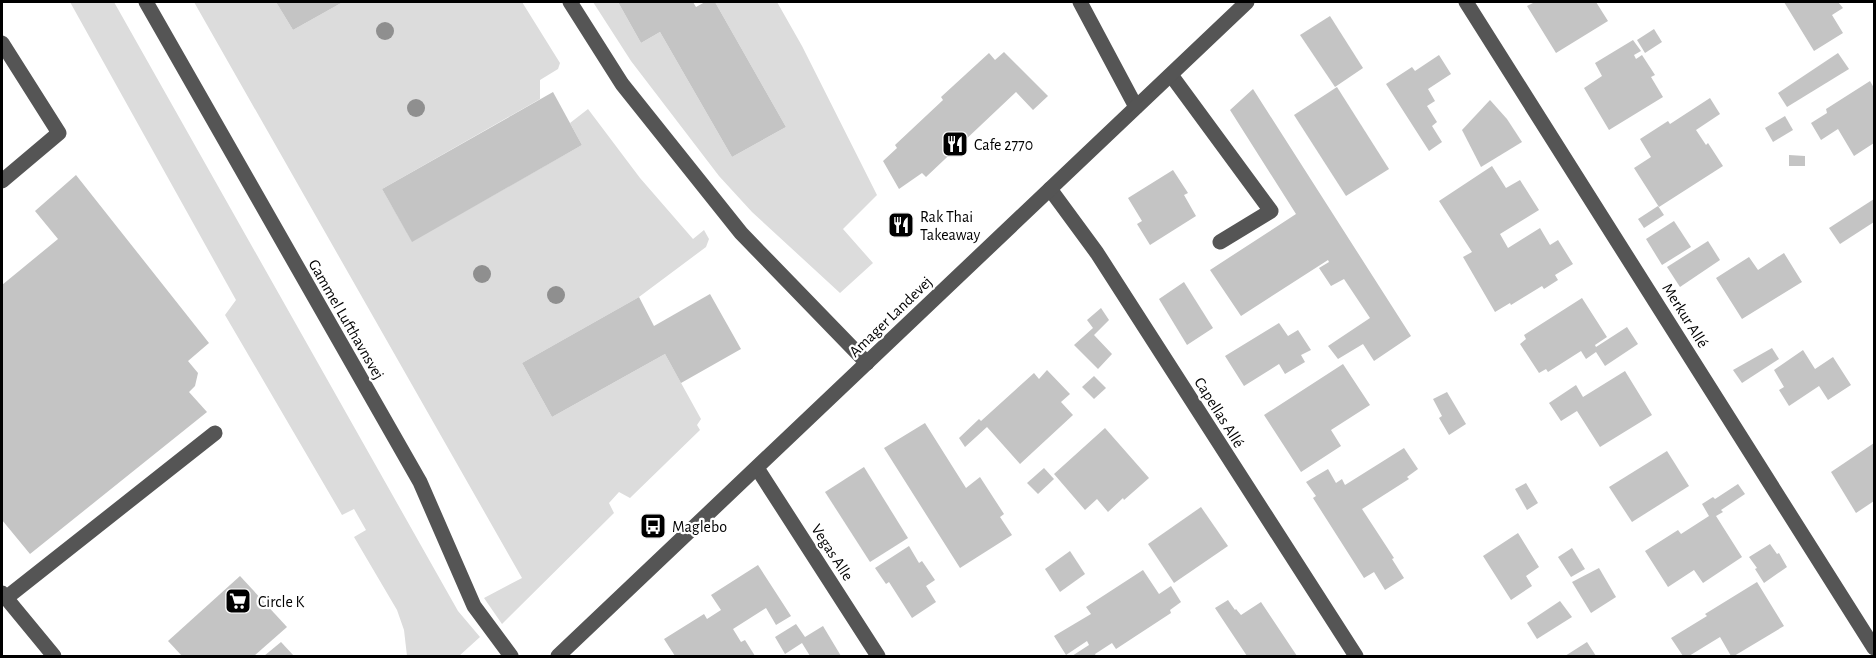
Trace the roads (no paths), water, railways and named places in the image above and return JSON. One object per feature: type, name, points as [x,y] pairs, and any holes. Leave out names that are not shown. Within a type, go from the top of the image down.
[{"type":"street","name":"Gammel Lufthavnsvej","points":[[146,2],[420,482],[474,606],[511,657]]},
{"type":"street","points":[[570,2],[622,84],[741,233],[867,363]]},
{"type":"street","points":[[1080,2],[1136,107]]},
{"type":"street","name":"Amager Landevej","points":[[558,657],[1247,2]]},
{"type":"street","name":"Merkur Allé","points":[[1466,2],[1875,648]]},
{"type":"street","points":[[2,43],[59,133],[2,181]]},
{"type":"street","points":[[1172,75],[1271,211],[1220,242]]},
{"type":"street","name":"Capellas Allé","points":[[1050,189],[1097,253],[1356,657]]},
{"type":"street","points":[[54,657],[4,596],[215,432]]},
{"type":"street","name":"Vegas Alle","points":[[757,468],[878,657]]},
{"type":"place","name":"Cafe 2770","points":[[955,144]]},
{"type":"place","name":"Rak Thai Takeaway","points":[[901,225]]},
{"type":"place","name":"Maglebo","points":[[653,526]]},
{"type":"place","name":"Circle K","points":[[238,601]]}]
